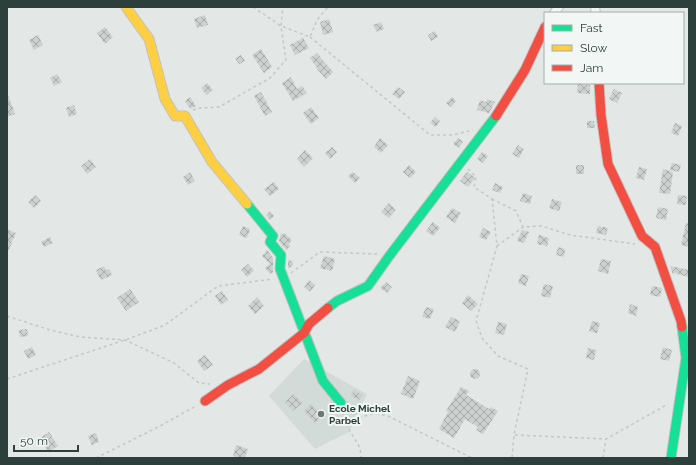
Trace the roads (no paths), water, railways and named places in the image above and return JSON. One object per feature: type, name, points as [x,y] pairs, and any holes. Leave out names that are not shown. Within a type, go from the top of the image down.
[{"type":"street","points":[[126,7],[149,39],[165,99],[175,116],[185,116],[212,162],[273,236],[270,242],[281,255],[280,269],[323,381],[341,404]]},
{"type":"street","points":[[205,401],[228,385],[259,369],[304,333],[309,324],[337,301],[368,286],[494,119],[525,70],[544,29]]},
{"type":"street","points":[[599,84],[601,115],[608,164],[642,236],[655,247],[681,321],[686,358],[685,394],[671,458]]},
{"type":"place","name":"Ecole Michel Parbel","points":[[321,414]]}]
